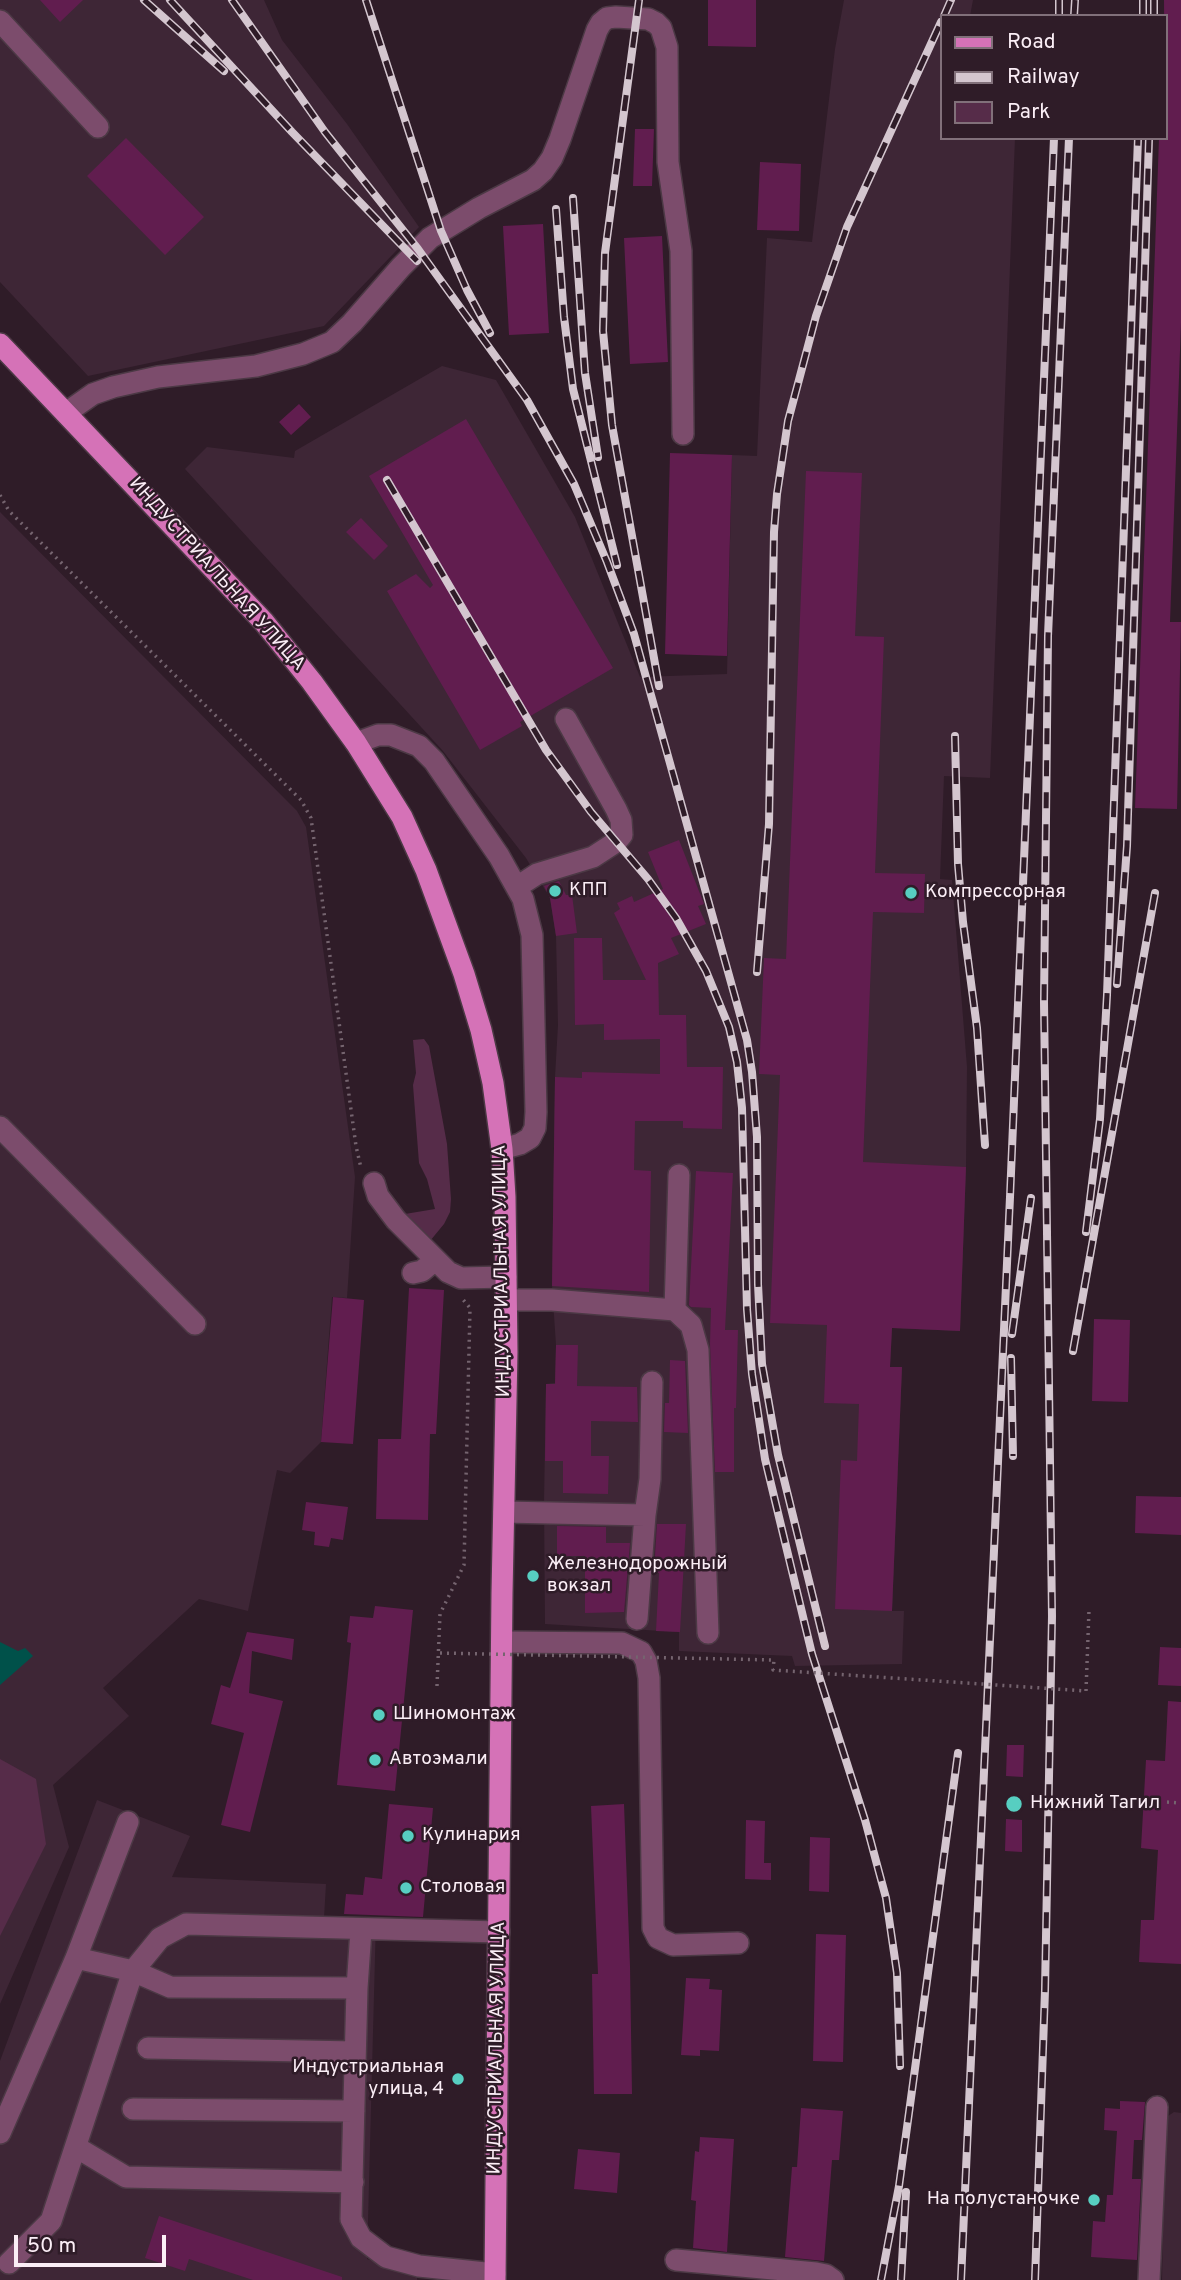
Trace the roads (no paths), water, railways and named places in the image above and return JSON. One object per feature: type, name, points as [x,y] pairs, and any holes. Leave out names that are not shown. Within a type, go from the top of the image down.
[{"type":"main road","name":"ИНДУСТРИАЛЬНАЯ УЛИЦА","points":[[0,344],[264,622],[356,743],[402,817],[444,917],[481,1030],[493,1083],[502,1149],[506,1277],[495,2277]]},
{"type":"lane","points":[[66,413],[93,394],[113,387],[158,377],[275,362],[310,352],[332,341],[430,239],[479,208],[533,180],[543,171],[560,139],[597,30],[607,18],[616,17],[648,19],[656,23],[667,47],[668,162],[681,251],[683,434]]},
{"type":"lane","points":[[0,21],[98,127]]},
{"type":"lane","points":[[517,887],[537,874],[593,858],[622,835],[621,820],[616,808],[566,719]]},
{"type":"lane","points":[[356,743],[377,735],[391,734],[406,738],[419,746],[434,761],[499,856],[517,887],[529,917],[532,935],[535,1128],[530,1138],[502,1149]]},
{"type":"lane","points":[[0,1127],[195,1324]]},
{"type":"lane","points":[[675,1310],[679,1175]]},
{"type":"lane","points":[[368,1176],[378,1196],[426,1266],[461,1278],[506,1277]]},
{"type":"lane","points":[[506,1300],[552,1300],[675,1310],[691,1325],[698,1350],[708,1633]]},
{"type":"lane","points":[[637,1619],[650,1479],[652,1382]]},
{"type":"lane","points":[[504,1512],[645,1515]]},
{"type":"lane","points":[[503,1642],[622,1643],[640,1652],[646,1661],[649,1678],[653,1928],[658,1938],[673,1945],[738,1943]]},
{"type":"lane","points":[[0,2133],[76,1958],[128,1822]]},
{"type":"lane","points":[[9,2263],[51,2221],[133,1971],[160,1938],[186,1924],[499,1932]]},
{"type":"lane","points":[[361,1930],[351,2218],[361,2238],[386,2257],[419,2266],[495,2277]]},
{"type":"lane","points":[[76,1958],[133,1971],[170,1987],[357,1988]]},
{"type":"lane","points":[[148,2048],[355,2052]]},
{"type":"lane","points":[[1149,2280],[1157,2107]]},
{"type":"lane","points":[[132,2109],[354,2111]]},
{"type":"lane","points":[[75,2147],[126,2177],[352,2182]]},
{"type":"lane","points":[[676,2260],[816,2273],[826,2275],[832,2280]]},
{"type":"railway","points":[[144,0],[224,71]]},
{"type":"railway","points":[[170,0],[292,132],[417,261]]},
{"type":"railway","points":[[232,0],[325,132],[418,249],[527,400],[574,484],[634,634],[747,1040],[757,1137],[758,1284],[762,1364],[778,1455],[825,1646]]},
{"type":"railway","points":[[366,0],[441,231],[467,290],[490,333]]},
{"type":"railway","points":[[639,0],[605,253],[603,331],[612,425],[659,686]]},
{"type":"railway","points":[[945,14],[951,0]]},
{"type":"railway","points":[[1059,0],[1059,14]]},
{"type":"railway","points":[[1074,14],[1075,0]]},
{"type":"railway","points":[[1143,0],[1143,14]]},
{"type":"railway","points":[[1154,0],[1154,14]]},
{"type":"railway","points":[[757,972],[769,824],[774,532],[788,421],[816,316],[847,227],[940,24]]},
{"type":"railway","points":[[961,2280],[1054,140]]},
{"type":"railway","points":[[1035,2280],[1045,1990],[1052,1616],[1044,1002],[1048,636],[1069,140]]},
{"type":"railway","points":[[1086,1232],[1100,1119],[1107,995],[1138,140]]},
{"type":"railway","points":[[1117,984],[1127,846],[1149,140]]},
{"type":"railway","points":[[573,198],[585,373],[598,457]]},
{"type":"railway","points":[[556,209],[564,317],[573,389],[617,565]]},
{"type":"railway","points":[[387,480],[546,750],[591,812],[648,879],[676,918],[706,971],[729,1027],[737,1062],[742,1108],[747,1309],[752,1374],[765,1459],[812,1654],[865,1820],[886,1898],[897,1973],[900,2066]]},
{"type":"railway","points":[[955,736],[958,864],[977,1028],[985,1145]]},
{"type":"railway","points":[[1073,1351],[1155,893]]},
{"type":"railway","points":[[1012,1334],[1031,1198]]},
{"type":"railway","points":[[1011,1358],[1013,1456]]},
{"type":"railway","points":[[881,2280],[899,2186],[958,1753]]},
{"type":"railway","points":[[901,2280],[906,2192]]},
{"type":"place","name":"КПП","points":[[555,891]]},
{"type":"place","name":"Компрессорная","points":[[911,893]]},
{"type":"place","name":"Железнодорожный вокзал","points":[[533,1576]]},
{"type":"place","name":"Шиномонтаж","points":[[379,1715]]},
{"type":"place","name":"Автоэмали","points":[[375,1760]]},
{"type":"place","name":"Нижний Тагил","points":[[1014,1804]]},
{"type":"place","name":"Кулинария","points":[[408,1836]]},
{"type":"place","name":"Столовая","points":[[406,1888]]},
{"type":"place","name":"Индустриальная улица, 4","points":[[458,2079]]},
{"type":"place","name":"На полустаночке","points":[[1094,2200]]}]
